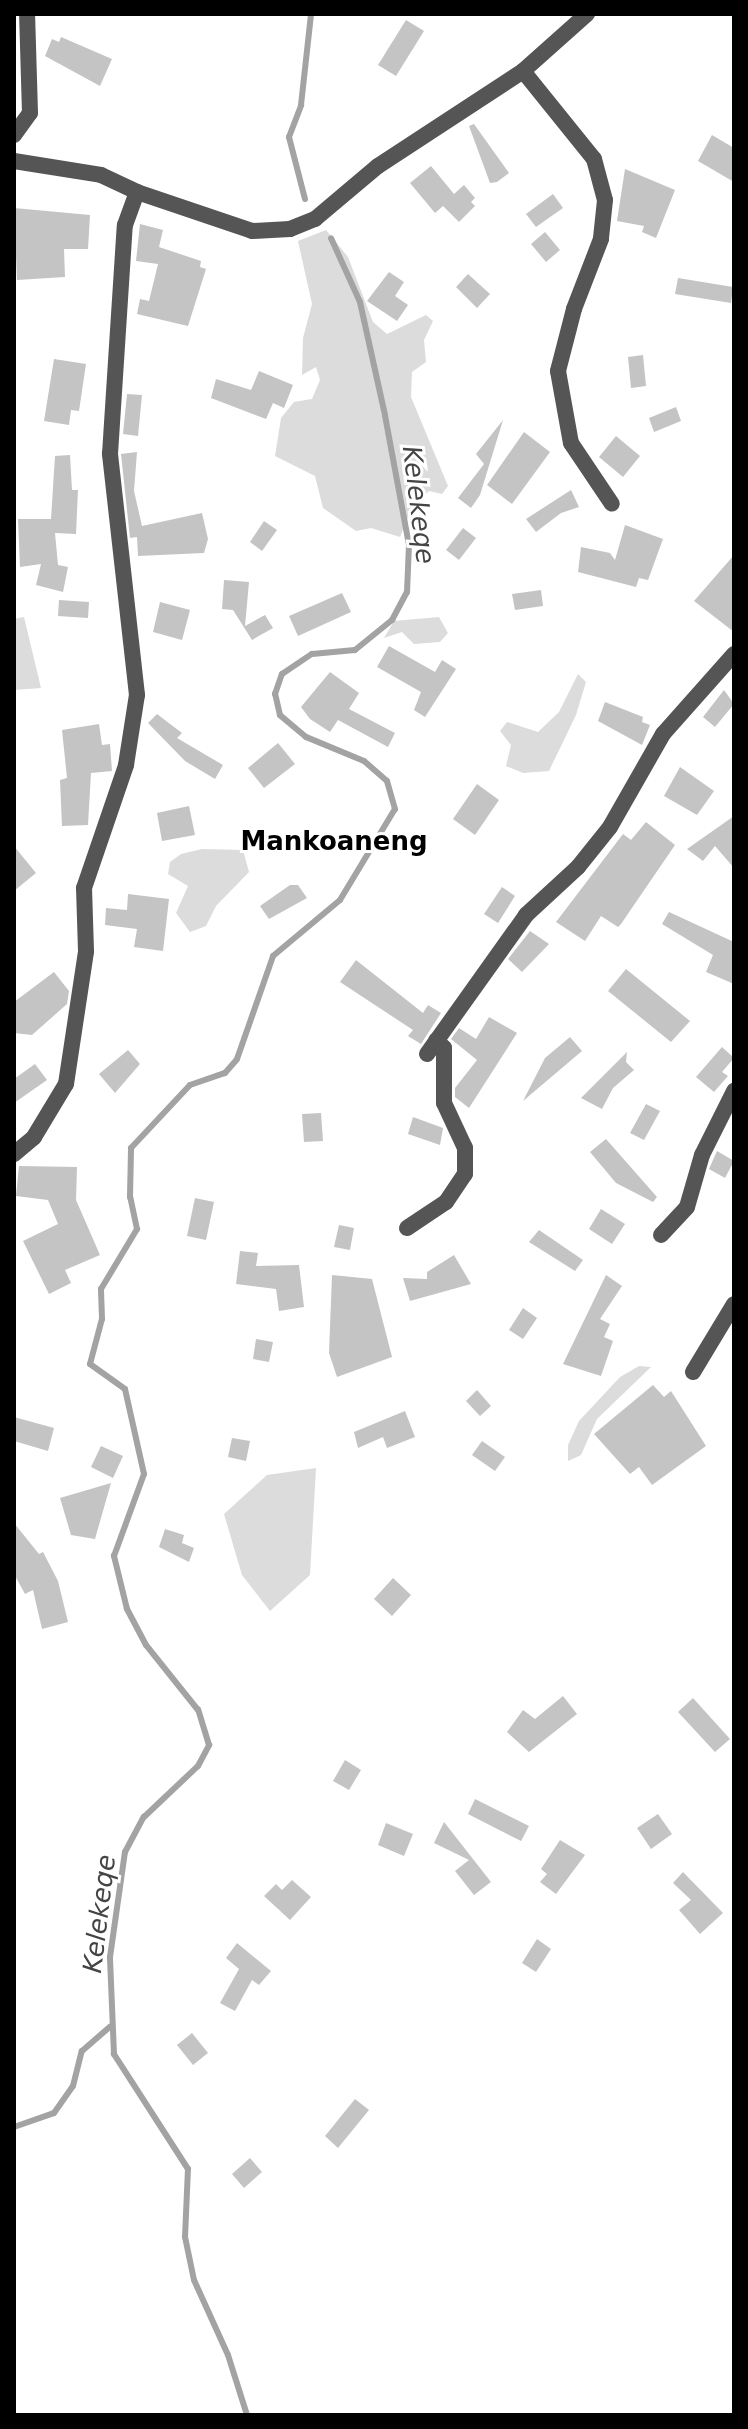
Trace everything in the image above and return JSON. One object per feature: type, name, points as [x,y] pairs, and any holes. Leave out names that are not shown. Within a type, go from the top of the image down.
[{"type":"street","points":[[14,135],[30,113],[27,14]]},
{"type":"street","points":[[14,161],[101,175],[137,192],[252,231],[290,229],[315,219],[378,166],[523,71],[587,14]]},
{"type":"street","points":[[523,71],[594,159],[605,200],[601,239],[574,309],[558,371],[571,443],[612,504]]},
{"type":"street","points":[[14,1154],[34,1137],[66,1084],[86,951],[84,888],[126,765],[137,695],[110,454],[125,225],[137,192]]},
{"type":"street","points":[[407,1228],[446,1202],[465,1174],[465,1148],[444,1103],[444,1048],[431,1047],[526,915],[578,867],[610,827],[663,734],[734,654]]},
{"type":"street","points":[[661,1235],[687,1207],[702,1155],[734,1091]]},
{"type":"street","points":[[693,1372],[734,1304]]},
{"type":"shaded area","points":[[326,230],[348,257],[373,322],[387,334],[426,315],[433,321],[424,340],[426,362],[412,372],[411,397],[448,486],[442,494],[429,491],[412,507],[400,537],[371,528],[356,531],[323,508],[315,476],[275,456],[281,418],[294,402],[312,399],[320,380],[316,367],[302,375],[303,338],[312,304],[298,241]]},
{"type":"shaded area","points":[[24,617],[41,688],[14,690],[14,619]]},
{"type":"shaded area","points":[[439,617],[448,633],[440,642],[414,644],[402,632],[384,638],[394,621]]},
{"type":"shaded area","points":[[578,674],[586,682],[576,715],[549,771],[523,773],[506,766],[511,745],[500,731],[507,722],[538,732],[559,712]]},
{"type":"shaded area","points":[[202,849],[243,850],[249,872],[216,906],[206,926],[190,932],[176,913],[188,886],[168,874],[170,862],[181,854]]},
{"type":"shaded area","points":[[639,1366],[651,1367],[597,1419],[581,1455],[568,1461],[568,1445],[579,1421],[620,1377]]},
{"type":"shaded area","points":[[316,1468],[310,1575],[270,1611],[242,1575],[224,1514],[267,1475]]},
{"type":"building","points":[[406,20],[424,31],[396,76],[378,65]]},
{"type":"building","points":[[61,37],[112,59],[100,86],[45,56],[52,39],[59,42]]},
{"type":"building","points":[[474,124],[509,173],[497,182],[490,183],[469,126]]},
{"type":"building","points":[[712,135],[734,148],[734,182],[698,161]]},
{"type":"building","points":[[431,166],[454,194],[464,185],[475,198],[471,202],[475,206],[459,222],[443,206],[435,213],[410,183]]},
{"type":"building","points":[[625,169],[675,190],[656,238],[642,232],[644,226],[617,221]]},
{"type":"building","points":[[553,194],[563,208],[536,227],[526,214]]},
{"type":"building","points":[[14,208],[90,215],[88,249],[64,249],[65,277],[17,280]]},
{"type":"building","points":[[140,224],[163,230],[159,247],[201,261],[200,267],[206,269],[188,326],[137,314],[140,299],[149,301],[158,264],[136,261]]},
{"type":"building","points":[[545,232],[560,250],[546,262],[531,244]]},
{"type":"building","points":[[389,272],[404,282],[395,296],[408,305],[397,321],[367,301]]},
{"type":"building","points":[[468,274],[490,294],[477,308],[456,287]]},
{"type":"building","points":[[678,278],[733,287],[731,303],[675,294]]},
{"type":"building","points":[[643,355],[646,386],[631,388],[628,357]]},
{"type":"building","points":[[54,359],[86,364],[79,411],[71,410],[69,425],[44,421]]},
{"type":"building","points":[[259,371],[293,385],[284,408],[273,403],[266,419],[211,398],[216,379],[251,390]]},
{"type":"building","points":[[127,394],[142,395],[138,436],[123,434]]},
{"type":"building","points":[[676,407],[681,421],[654,432],[649,418]]},
{"type":"building","points":[[503,420],[480,495],[471,508],[458,498],[484,464],[476,454]]},
{"type":"building","points":[[524,432],[550,452],[512,504],[487,485]]},
{"type":"building","points":[[616,436],[640,456],[623,477],[599,457]]},
{"type":"building","points":[[137,452],[134,491],[142,526],[202,513],[208,539],[204,553],[138,556],[137,537],[130,538],[121,454]]},
{"type":"building","points":[[70,455],[72,490],[78,490],[76,534],[55,533],[58,565],[68,567],[63,592],[36,585],[41,564],[20,567],[18,519],[51,519],[55,456]]},
{"type":"building","points":[[571,490],[579,507],[561,513],[536,532],[526,519]]},
{"type":"building","points":[[264,521],[277,530],[262,551],[250,542]]},
{"type":"building","points":[[625,525],[663,539],[648,580],[639,578],[636,587],[578,572],[581,547],[610,553],[615,560]]},
{"type":"building","points":[[463,528],[476,538],[459,560],[446,550]]},
{"type":"building","points":[[734,555],[734,632],[694,601]]},
{"type":"building","points":[[224,580],[249,582],[245,626],[265,615],[273,628],[252,640],[233,610],[222,609]]},
{"type":"building","points":[[541,590],[543,606],[515,610],[512,594]]},
{"type":"building","points":[[342,593],[351,612],[298,636],[289,616]]},
{"type":"building","points":[[59,600],[89,602],[88,618],[58,616]]},
{"type":"building","points":[[160,602],[190,610],[182,640],[153,632]]},
{"type":"building","points":[[389,646],[435,672],[442,660],[456,669],[425,717],[414,710],[421,692],[377,667]]},
{"type":"building","points":[[330,672],[359,693],[349,709],[395,733],[388,747],[338,720],[330,732],[310,719],[301,707]]},
{"type":"building","points":[[724,690],[734,704],[715,727],[703,717]]},
{"type":"building","points":[[605,702],[643,717],[642,722],[650,725],[642,745],[598,721]]},
{"type":"building","points":[[157,714],[182,733],[177,738],[223,765],[215,779],[185,761],[148,723]]},
{"type":"building","points":[[99,724],[102,745],[110,744],[112,771],[91,773],[88,825],[62,826],[60,780],[67,778],[62,730]]},
{"type":"building","points":[[278,743],[295,764],[264,788],[248,768]]},
{"type":"building","points":[[680,767],[714,791],[697,815],[664,796]]},
{"type":"building","points":[[477,784],[499,800],[475,835],[453,819]]},
{"type":"building","points":[[189,806],[195,835],[162,841],[157,813]]},
{"type":"building","points":[[734,816],[734,868],[715,846],[703,861],[687,849]]},
{"type":"building","points":[[646,822],[675,845],[621,924],[618,927],[601,916],[585,941],[556,922],[623,834],[631,840]]},
{"type":"building","points":[[14,846],[36,873],[14,891]]},
{"type":"building","points":[[290,885],[298,885],[307,898],[269,919],[260,906]]},
{"type":"building","points":[[502,887],[515,896],[498,923],[484,914]]},
{"type":"building","points":[[128,894],[169,899],[163,951],[134,947],[137,929],[105,925],[106,908],[127,910]]},
{"type":"building","points":[[669,912],[734,942],[734,984],[706,972],[713,955],[662,924]]},
{"type":"building","points":[[530,931],[549,944],[522,972],[508,959]]},
{"type":"building","points":[[356,960],[423,1013],[428,1005],[441,1013],[421,1044],[408,1036],[413,1030],[340,982]]},
{"type":"building","points":[[626,969],[690,1021],[671,1042],[608,991]]},
{"type":"building","points":[[54,972],[69,991],[67,1004],[32,1035],[14,1033],[14,1002]]},
{"type":"building","points":[[489,1017],[517,1033],[469,1108],[455,1097],[455,1088],[477,1060],[451,1039],[459,1028],[476,1039]]},
{"type":"building","points":[[570,1037],[582,1051],[523,1101],[545,1058]]},
{"type":"building","points":[[722,1047],[734,1058],[722,1072],[728,1076],[714,1092],[696,1077]]},
{"type":"building","points":[[128,1050],[140,1064],[115,1093],[99,1074]]},
{"type":"building","points":[[627,1052],[626,1062],[634,1070],[613,1088],[602,1109],[581,1098]]},
{"type":"building","points":[[35,1064],[47,1080],[14,1103],[14,1079]]},
{"type":"building","points":[[646,1104],[660,1111],[644,1140],[630,1133]]},
{"type":"building","points":[[321,1113],[323,1141],[304,1142],[302,1114]]},
{"type":"building","points":[[413,1117],[443,1128],[440,1145],[408,1134]]},
{"type":"building","points":[[606,1139],[657,1197],[653,1202],[616,1183],[590,1152]]},
{"type":"building","points":[[717,1151],[734,1161],[725,1178],[709,1169]]},
{"type":"building","points":[[19,1166],[77,1167],[76,1200],[100,1255],[65,1270],[71,1283],[49,1294],[23,1241],[58,1224],[48,1200],[16,1196]]},
{"type":"building","points":[[195,1198],[214,1202],[206,1240],[187,1236]]},
{"type":"building","points":[[601,1209],[625,1224],[612,1244],[589,1229]]},
{"type":"building","points":[[339,1225],[354,1228],[350,1250],[334,1247]]},
{"type":"building","points":[[539,1230],[583,1260],[575,1271],[529,1242]]},
{"type":"building","points":[[240,1251],[258,1253],[256,1266],[299,1265],[304,1307],[279,1311],[276,1289],[236,1284]]},
{"type":"building","points":[[454,1255],[471,1284],[410,1301],[403,1278],[427,1279],[427,1272]]},
{"type":"building","points":[[332,1275],[372,1279],[392,1357],[337,1377],[329,1353]]},
{"type":"building","points":[[606,1275],[622,1286],[600,1319],[610,1324],[604,1337],[613,1341],[601,1376],[563,1364]]},
{"type":"building","points":[[523,1308],[537,1318],[523,1339],[509,1330]]},
{"type":"building","points":[[256,1339],[273,1342],[269,1362],[253,1359]]},
{"type":"building","points":[[653,1385],[664,1397],[671,1391],[706,1446],[652,1485],[639,1467],[630,1474],[594,1434]]},
{"type":"building","points":[[477,1390],[491,1406],[480,1416],[466,1401]]},
{"type":"building","points":[[405,1411],[415,1437],[387,1448],[383,1437],[358,1448],[354,1432]]},
{"type":"building","points":[[14,1417],[54,1428],[48,1451],[14,1441]]},
{"type":"building","points":[[232,1438],[250,1441],[246,1461],[228,1457]]},
{"type":"building","points":[[482,1441],[505,1457],[495,1471],[472,1455]]},
{"type":"building","points":[[101,1446],[123,1456],[113,1478],[91,1467]]},
{"type":"building","points":[[111,1483],[95,1539],[71,1535],[60,1498]]},
{"type":"building","points":[[14,1523],[39,1554],[43,1552],[58,1581],[68,1622],[42,1629],[33,1590],[25,1594],[14,1574]]},
{"type":"building","points":[[165,1529],[184,1535],[182,1543],[194,1548],[189,1562],[159,1547]]},
{"type":"building","points":[[393,1578],[411,1595],[392,1616],[374,1599]]},
{"type":"building","points":[[563,1696],[577,1714],[529,1752],[507,1732],[523,1710],[535,1719]]},
{"type":"building","points":[[693,1698],[730,1739],[715,1752],[678,1712]]},
{"type":"building","points":[[345,1760],[361,1770],[349,1790],[333,1781]]},
{"type":"building","points":[[475,1799],[529,1826],[521,1841],[468,1814]]},
{"type":"building","points":[[658,1814],[672,1834],[651,1849],[637,1828]]},
{"type":"building","points":[[444,1822],[491,1882],[474,1895],[455,1871],[469,1860],[434,1843]]},
{"type":"building","points":[[386,1823],[413,1834],[404,1856],[378,1845]]},
{"type":"building","points":[[560,1840],[585,1855],[556,1894],[540,1882],[547,1874],[541,1869]]},
{"type":"building","points":[[683,1872],[723,1913],[700,1934],[679,1910],[691,1900],[673,1883]]},
{"type":"building","points":[[292,1880],[311,1897],[290,1920],[264,1896],[276,1884],[282,1890]]},
{"type":"building","points":[[537,1939],[551,1949],[536,1972],[522,1963]]},
{"type":"building","points":[[237,1943],[271,1971],[259,1985],[252,1980],[235,2011],[220,2003],[239,1969],[226,1958]]},
{"type":"building","points":[[192,2033],[208,2053],[193,2065],[177,2045]]},
{"type":"building","points":[[355,2099],[369,2110],[338,2148],[325,2136]]},
{"type":"building","points":[[250,2158],[262,2172],[244,2188],[232,2174]]},
{"type":"waterway","name":"Kelekeqe","points":[[305,199],[289,137],[301,105],[311,14]]},
{"type":"waterway","name":"Kelekeqe","points":[[247,2415],[228,2355],[194,2280],[185,2237],[188,2169],[114,2054],[110,1957],[125,1852],[144,1817],[198,1766],[209,1745],[198,1710],[146,1645],[127,1609],[114,1556],[144,1474],[125,1389],[90,1364],[102,1319],[101,1289],[137,1229],[130,1197],[131,1148],[190,1085],[225,1073],[237,1059],[273,956],[340,900],[395,809],[387,781],[364,761],[306,737],[280,715],[275,694],[282,674],[312,654],[355,650],[392,620],[407,592],[409,545],[385,415],[360,302],[331,238]]},
{"type":"waterway","name":"Kelekeqe","points":[[14,2127],[54,2113],[73,2086],[82,2051],[110,2027]]},
{"type":"district","name":"Mankoaneng","points":[[334,842]]}]
